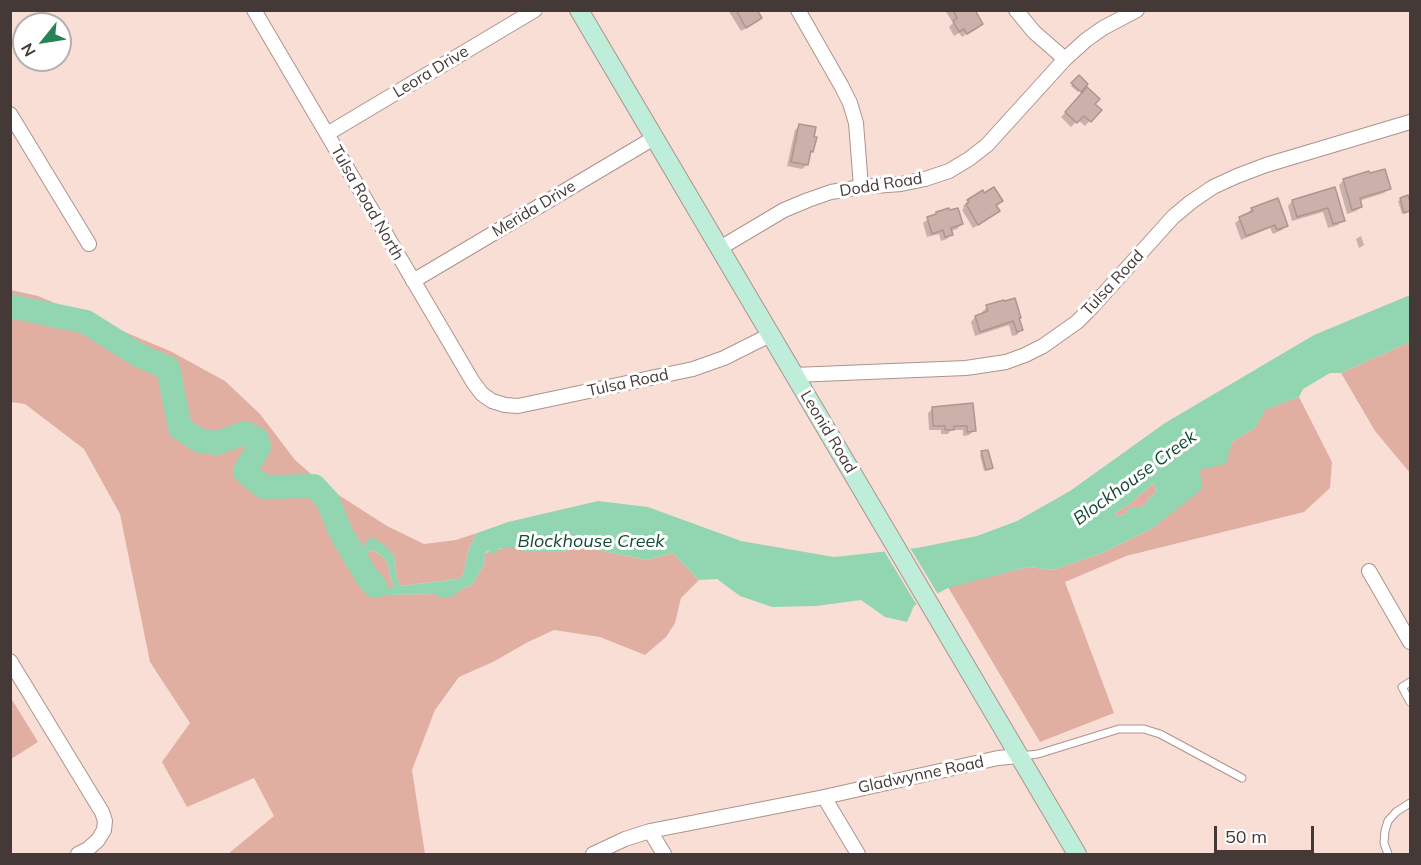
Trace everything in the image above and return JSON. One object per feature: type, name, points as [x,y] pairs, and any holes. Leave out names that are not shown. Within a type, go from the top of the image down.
[{"type":"street","name":"Tulsa Road North","points":[[254,10],[482,394]]},
{"type":"street","name":"Leora Drive","points":[[327,134],[536,10]]},
{"type":"street","name":"Leonid Road","points":[[579,10],[1077,855]]},
{"type":"street","points":[[798,10],[850,103],[856,123],[861,187]]},
{"type":"street","points":[[1016,10],[1034,32],[1065,59]]},
{"type":"street","name":"Dodd Road","points":[[720,248],[784,210],[831,192],[901,184],[949,171],[987,145],[1065,59],[1086,40],[1102,28],[1137,10]]},
{"type":"street","points":[[10,114],[89,244]]},
{"type":"street","name":"Tulsa Road","points":[[794,375],[966,368],[1006,362],[1026,355],[1052,341],[1077,322],[1173,217],[1213,188],[1266,165],[1410,122]]},
{"type":"street","name":"Merida Drive","points":[[413,281],[654,138]]},
{"type":"street","name":"Tulsa Road","points":[[482,394],[492,401],[518,406],[693,369],[724,358],[770,335]]},
{"type":"street","points":[[1369,571],[1410,642]]},
{"type":"street","points":[[10,661],[102,812],[105,821],[104,830],[98,840],[78,855]]},
{"type":"street","name":"Gladwynne Road","points":[[593,855],[625,839],[650,831],[824,797],[999,758],[1019,756]]},
{"type":"street","points":[[824,797],[858,855]]},
{"type":"street","points":[[650,831],[664,855]]},
{"type":"lane","points":[[1410,682],[1402,687],[1410,702]]},
{"type":"lane","name":"Gladwynne Road","points":[[1019,756],[1038,754],[1119,729],[1144,729],[1160,734],[1242,778]]},
{"type":"lane","points":[[1388,855],[1384,843],[1388,821],[1396,812],[1410,803]]},
{"type":"shaded area","points":[[11,290],[38,296],[170,351],[225,381],[260,414],[295,460],[326,487],[387,526],[424,544],[456,540],[477,533],[469,548],[463,575],[458,579],[401,586],[397,580],[394,555],[366,542],[353,572],[375,591],[385,595],[434,594],[460,590],[472,585],[484,565],[485,553],[511,546],[527,552],[563,552],[587,545],[603,551],[646,560],[673,553],[699,580],[681,598],[675,623],[666,637],[645,655],[600,637],[554,630],[459,677],[435,710],[412,770],[425,854],[228,854],[274,816],[254,778],[187,807],[162,762],[190,723],[150,662],[120,514],[84,449],[25,404],[11,402]]},
{"type":"shaded area","points":[[1410,342],[1410,473],[1375,431],[1341,373]]},
{"type":"shaded area","points":[[1299,397],[1332,462],[1330,488],[1304,512],[1126,556],[1065,582],[1114,713],[1040,742],[948,587],[1028,567],[1053,570],[1102,553],[1153,528],[1200,470],[1232,442],[1256,427],[1264,410]]},
{"type":"shaded area","points":[[1153,483],[1157,492],[1149,498],[1146,504],[1129,509],[1126,514],[1117,517],[1115,513],[1130,504]]},
{"type":"shaded area","points":[[373,550],[384,558],[388,565],[393,588],[381,585],[382,578],[372,577],[364,560],[367,552]]},
{"type":"shaded area","points":[[11,698],[38,742],[10,759]]},
{"type":"water","points":[[1410,295],[1410,342],[1341,373],[1330,373],[1303,389],[1299,397],[1265,410],[1256,427],[1232,442],[1226,464],[1200,470],[1202,489],[1153,528],[1102,553],[1053,570],[1028,567],[948,588],[914,606],[907,622],[885,617],[861,600],[816,606],[772,607],[740,596],[717,579],[699,580],[673,553],[646,560],[603,551],[587,545],[563,552],[527,552],[510,547],[498,549],[492,554],[488,551],[485,553],[484,565],[472,585],[460,590],[455,596],[441,598],[434,594],[385,595],[375,591],[353,572],[355,562],[366,542],[372,537],[386,546],[394,555],[397,579],[401,586],[458,579],[463,575],[469,548],[477,533],[508,522],[598,501],[648,507],[741,541],[834,557],[917,548],[977,536],[1017,521],[1070,491],[1165,423],[1314,335]],"holes":[[[1153,483],[1157,492],[1149,498],[1146,504],[1129,508],[1126,514],[1117,517],[1115,513],[1130,504]],[[373,550],[384,558],[388,565],[393,588],[381,585],[382,578],[379,574],[375,579],[372,577],[370,567],[364,560],[367,552]]]},
{"type":"pier","points":[[909,546],[939,596],[918,607],[883,549]]},
{"type":"building","points":[[736,10],[757,10],[762,18],[746,28]]},
{"type":"building","points":[[953,10],[975,10],[983,24],[967,34],[964,29],[959,32],[953,21],[957,18]]},
{"type":"building","points":[[1079,75],[1088,84],[1081,92],[1071,83]]},
{"type":"building","points":[[1087,87],[1100,99],[1095,104],[1102,110],[1091,122],[1084,116],[1077,123],[1065,112]]},
{"type":"building","points":[[799,124],[816,127],[814,137],[817,137],[808,165],[791,162]]},
{"type":"building","points":[[1385,169],[1391,189],[1360,198],[1362,207],[1352,210],[1343,179]]},
{"type":"building","points":[[994,187],[1003,201],[996,205],[1000,211],[978,225],[966,204],[969,202],[967,200],[983,190],[984,193]]},
{"type":"building","points":[[1335,187],[1345,221],[1333,224],[1328,208],[1297,217],[1292,200]]},
{"type":"building","points":[[1408,195],[1410,211],[1404,213],[1400,198]]},
{"type":"building","points":[[1278,198],[1288,226],[1277,230],[1275,225],[1246,236],[1239,217],[1253,211],[1251,208]]},
{"type":"building","points":[[949,208],[950,210],[958,208],[963,224],[951,228],[953,235],[945,237],[943,230],[932,234],[927,217]]},
{"type":"building","points":[[1015,298],[1023,330],[1017,332],[1013,321],[980,332],[975,316],[988,311],[986,305]]},
{"type":"building","points":[[973,403],[976,431],[967,432],[967,426],[954,426],[954,430],[945,430],[945,426],[933,426],[932,407]]},
{"type":"building","points":[[988,450],[993,468],[986,470],[981,451]]},
{"type":"waterway","name":"Blockhouse Creek","points":[[10,306],[86,322],[140,356],[168,368],[180,428],[200,441],[217,443],[245,433],[257,439],[259,447],[245,471],[263,487],[314,486],[328,501],[341,533],[367,577],[375,586]]}]
